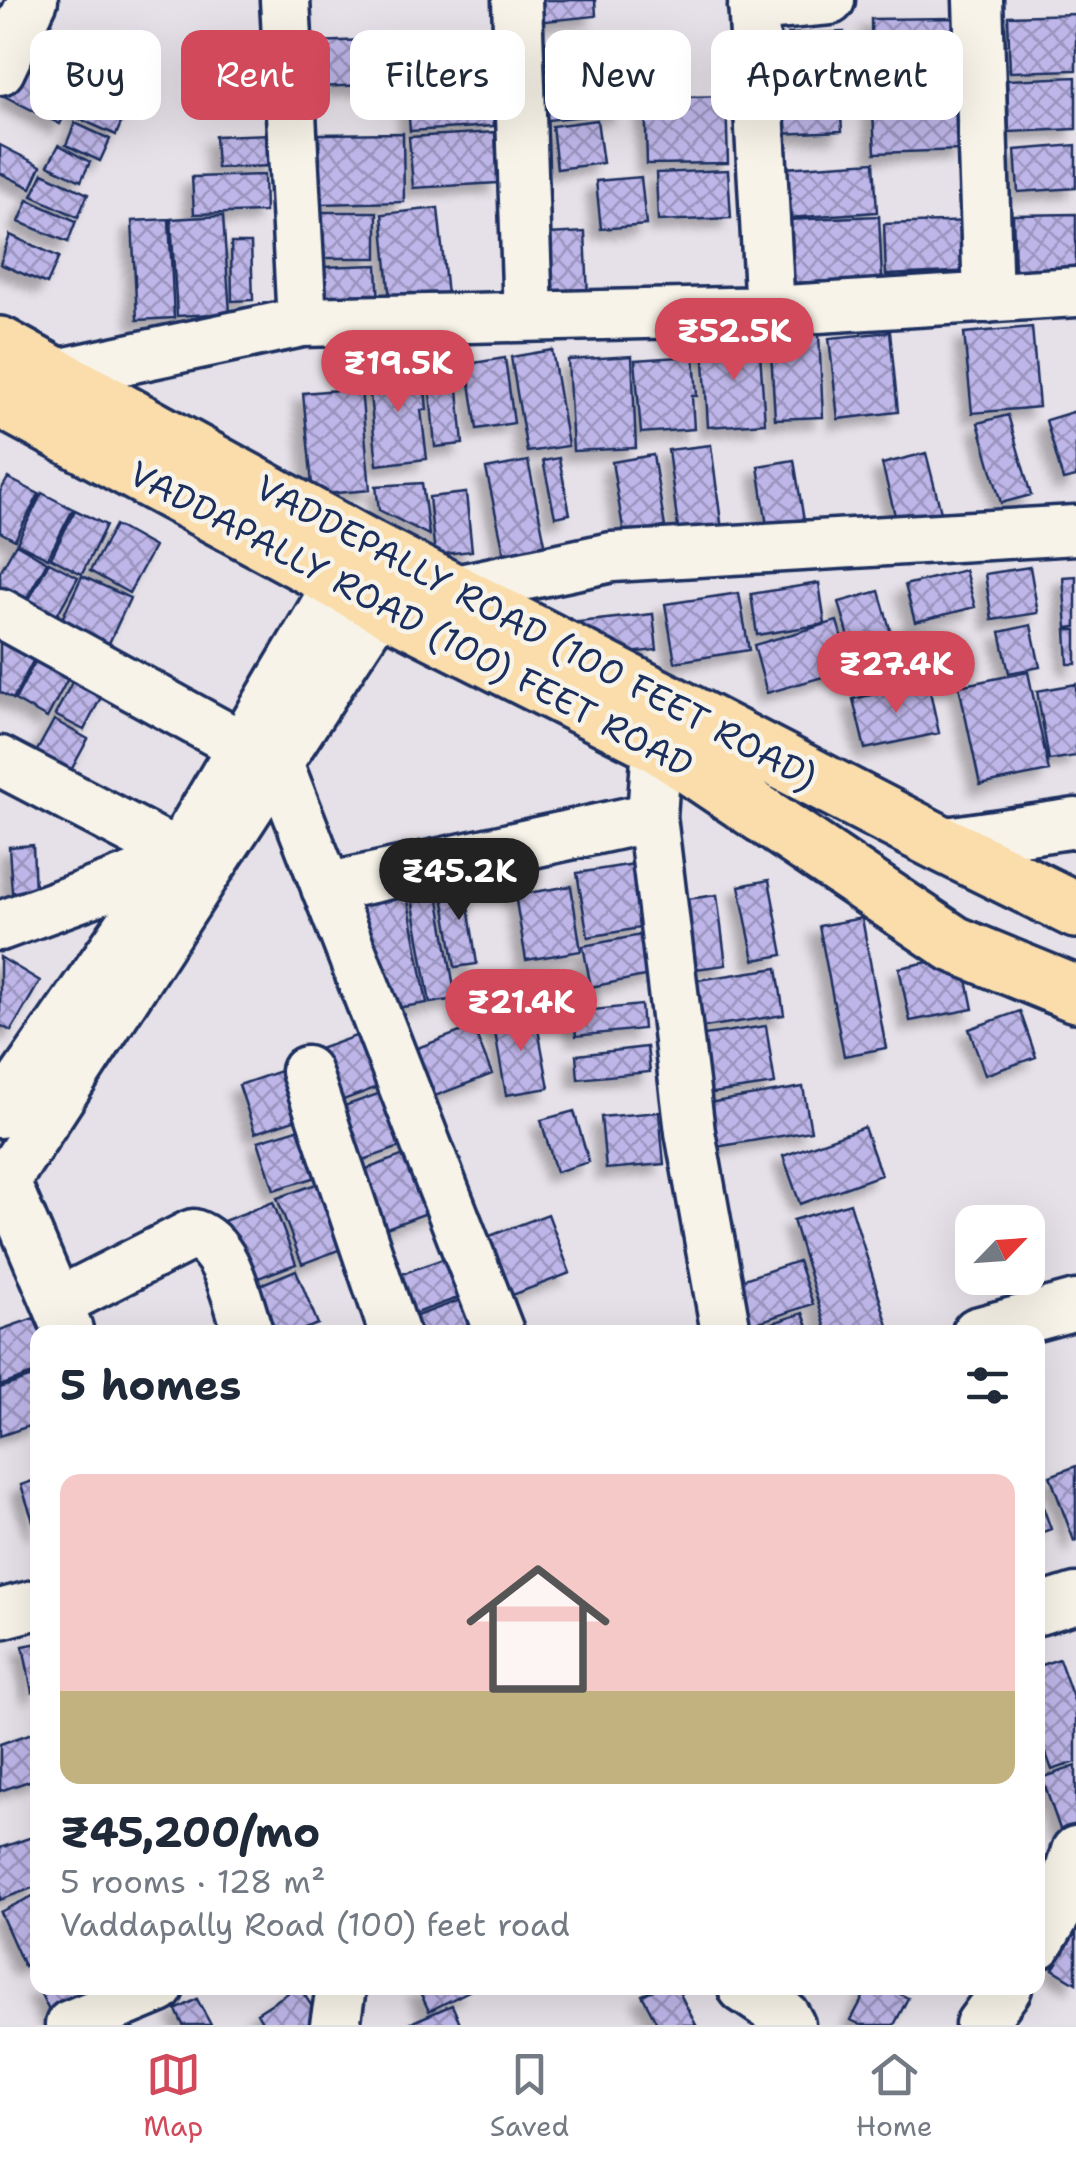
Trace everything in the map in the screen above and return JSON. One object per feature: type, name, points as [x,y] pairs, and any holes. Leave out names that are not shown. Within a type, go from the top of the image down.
[{"type":"main road","name":"VADDEPALLY ROAD (100 FEET ROAD)","points":[[0,344],[57,374],[390,578],[1076,910]]},
{"type":"main road","name":"VADDAPALLY ROAD (100) FEET ROAD","points":[[0,400],[390,578],[657,744],[954,944],[1076,994]]},
{"type":"street","points":[[0,70],[33,0]]},
{"type":"street","points":[[285,0],[302,322]]},
{"type":"street","points":[[516,0],[528,315]]},
{"type":"street","points":[[770,311],[753,3],[830,0]]},
{"type":"street","points":[[978,0],[988,298]]},
{"type":"street","points":[[57,374],[302,322],[770,311],[1076,292]]},
{"type":"street","points":[[0,1113],[175,859],[261,754],[390,578],[612,557],[1076,530]]},
{"type":"street","points":[[0,613],[261,754],[326,888],[496,1325]]},
{"type":"street","points":[[657,744],[652,816],[690,1132],[725,1325]]},
{"type":"street","points":[[246,1325],[222,1259],[211,1243],[193,1234],[63,1318],[2,1185],[261,754]]},
{"type":"street","points":[[0,761],[175,859]]},
{"type":"street","points":[[326,888],[652,816]]},
{"type":"street","points":[[940,843],[1076,823]]},
{"type":"street","points":[[0,926],[175,859]]},
{"type":"street","points":[[306,1071],[392,1325]]},
{"type":"street","points":[[1002,1325],[1076,1304]]},
{"type":"street","points":[[1045,1608],[1076,1598]]},
{"type":"street","points":[[0,1614],[30,1606]]},
{"type":"street","points":[[1045,1932],[1058,1911],[1076,1852]]},
{"type":"street","points":[[70,2025],[142,1995]]},
{"type":"street","points":[[335,2025],[341,1995]]},
{"type":"street","points":[[758,1995],[791,2010]]},
{"type":"street","points":[[980,2025],[1002,1995]]},
{"type":"building","points":[[534,0],[595,0],[596,16],[536,22]]},
{"type":"building","points":[[1076,14],[1076,70],[1010,72],[1008,16]]},
{"type":"building","points":[[955,18],[955,30],[871,30],[871,19]]},
{"type":"building","points":[[330,41],[350,41],[350,86],[330,86]]},
{"type":"building","points":[[540,42],[545,42],[545,70],[542,70]]},
{"type":"building","points":[[24,60],[30,63],[30,109],[6,97]]},
{"type":"building","points":[[1076,77],[1076,129],[1009,132],[1007,80]]},
{"type":"building","points":[[545,84],[545,120],[548,120],[539,121],[534,85]]},
{"type":"building","points":[[711,96],[711,120],[727,120],[728,163],[647,164],[646,120],[691,120],[691,97]]},
{"type":"building","points":[[82,120],[122,120],[116,135]]},
{"type":"building","points":[[409,120],[494,120],[494,126],[410,131]]},
{"type":"building","points":[[597,120],[603,163],[557,169],[552,126]]},
{"type":"building","points":[[779,120],[841,120],[842,131],[780,134]]},
{"type":"building","points":[[873,120],[960,120],[961,150],[875,153]]},
{"type":"building","points":[[75,123],[110,139],[100,161],[66,145]]},
{"type":"building","points":[[495,132],[498,183],[413,188],[409,137]]},
{"type":"building","points":[[403,133],[404,202],[320,204],[319,134]]},
{"type":"building","points":[[272,134],[273,166],[217,168],[215,136]]},
{"type":"building","points":[[0,145],[41,166],[31,188],[0,173]]},
{"type":"building","points":[[59,145],[90,162],[81,181],[48,165]]},
{"type":"building","points":[[1076,145],[1076,188],[1018,192],[1015,150]]},
{"type":"building","points":[[874,162],[877,212],[787,218],[784,168]]},
{"type":"building","points":[[728,170],[731,218],[658,221],[656,173]]},
{"type":"building","points":[[43,173],[88,194],[78,217],[32,196]]},
{"type":"building","points":[[264,175],[265,212],[194,214],[192,177]]},
{"type":"building","points":[[641,177],[646,225],[601,229],[596,181]]},
{"type":"building","points":[[28,200],[76,221],[68,242],[19,222]]},
{"type":"building","points":[[438,208],[447,295],[390,301],[382,214]]},
{"type":"building","points":[[318,212],[377,212],[377,258],[318,258]]},
{"type":"building","points":[[1076,214],[1076,269],[1015,270],[1013,215]]},
{"type":"building","points":[[223,216],[230,313],[177,316],[171,219]]},
{"type":"building","points":[[879,216],[882,279],[790,283],[787,220]]},
{"type":"building","points":[[169,219],[174,318],[137,320],[132,221]]},
{"type":"building","points":[[973,221],[976,271],[886,275],[884,224]]},
{"type":"building","points":[[585,232],[588,296],[552,298],[548,234]]},
{"type":"building","points":[[10,235],[59,257],[47,284],[0,264]]},
{"type":"building","points":[[231,243],[251,243],[253,300],[232,301]]},
{"type":"building","points":[[377,265],[379,307],[324,310],[321,267]]},
{"type":"building","points":[[1032,327],[1039,407],[972,413],[964,333]]},
{"type":"building","points":[[890,332],[898,412],[838,419],[829,338]]},
{"type":"building","points":[[819,333],[823,417],[775,419],[770,335]]},
{"type":"building","points":[[759,339],[765,423],[708,427],[703,343]]},
{"type":"building","points":[[552,350],[568,446],[527,452],[511,357]]},
{"type":"building","points":[[460,354],[463,378],[457,378],[463,444],[435,447],[427,357]]},
{"type":"building","points":[[632,356],[636,448],[573,451],[568,360]]},
{"type":"building","points":[[694,356],[694,429],[641,433],[635,360]]},
{"type":"building","points":[[505,358],[514,423],[477,429],[467,364]]},
{"type":"building","points":[[423,368],[427,410],[421,410],[427,459],[377,465],[368,374]]},
{"type":"building","points":[[361,388],[370,490],[313,495],[303,393]]},
{"type":"building","points":[[1076,411],[1076,477],[1063,480],[1046,420]]},
{"type":"building","points":[[1008,415],[1031,495],[1001,503],[978,423]]},
{"type":"building","points":[[711,445],[722,530],[679,535],[668,450]]},
{"type":"building","points":[[926,453],[942,516],[898,527],[882,464]]},
{"type":"building","points":[[653,455],[665,527],[624,534],[612,462]]},
{"type":"building","points":[[559,458],[570,514],[555,517],[543,461]]},
{"type":"building","points":[[794,460],[805,527],[768,533],[758,466]]},
{"type":"building","points":[[528,461],[546,548],[505,557],[486,469]]},
{"type":"building","points":[[8,478],[39,494],[15,540],[0,532],[0,492]]},
{"type":"building","points":[[422,483],[429,535],[379,510],[376,486]]},
{"type":"building","points":[[42,493],[73,509],[48,558],[17,543]]},
{"type":"building","points":[[466,493],[472,551],[435,555],[429,497]]},
{"type":"building","points":[[75,510],[106,525],[82,574],[51,558]]},
{"type":"building","points":[[115,525],[154,547],[129,593],[90,571]]},
{"type":"building","points":[[16,544],[47,562],[20,610],[0,599],[0,572]]},
{"type":"building","points":[[49,562],[78,577],[51,626],[23,611]]},
{"type":"building","points":[[1030,567],[1038,613],[992,620],[985,574]]},
{"type":"building","points":[[965,570],[975,607],[915,622],[905,585]]},
{"type":"building","points":[[82,576],[130,598],[103,656],[55,634]]},
{"type":"building","points":[[1076,576],[1076,627],[1067,628],[1063,577]]},
{"type":"building","points":[[819,583],[825,624],[757,635],[751,594]]},
{"type":"building","points":[[879,591],[892,636],[852,648],[839,602]]},
{"type":"building","points":[[739,593],[749,650],[675,662],[665,604]]},
{"type":"building","points":[[653,614],[657,650],[610,655],[579,622]]},
{"type":"building","points":[[837,621],[851,669],[767,693],[754,645]]},
{"type":"building","points":[[1031,625],[1040,667],[1009,673],[1000,632]]},
{"type":"building","points":[[1066,630],[1076,630],[1076,664],[1068,664]]},
{"type":"building","points":[[0,637],[44,640],[13,699],[0,692]]},
{"type":"building","points":[[41,650],[74,667],[47,718],[15,700]]},
{"type":"building","points":[[81,665],[110,680],[84,730],[55,715]]},
{"type":"building","points":[[1028,672],[1049,771],[980,785],[959,686]]},
{"type":"building","points":[[928,682],[939,733],[865,749],[853,699]]},
{"type":"building","points":[[1076,684],[1076,756],[1049,760],[1037,691]]},
{"type":"building","points":[[54,720],[88,739],[63,785],[28,767]]},
{"type":"building","points":[[33,845],[35,891],[12,892],[9,847]]},
{"type":"building","points":[[634,864],[645,927],[588,937],[577,873]]},
{"type":"building","points":[[434,871],[456,999],[430,1003],[408,875]]},
{"type":"building","points":[[403,874],[427,1003],[384,1010],[342,885]]},
{"type":"building","points":[[464,880],[477,964],[455,967],[441,884]]},
{"type":"building","points":[[769,880],[783,955],[754,960],[739,886]]},
{"type":"building","points":[[571,886],[581,951],[526,960],[515,895]]},
{"type":"building","points":[[717,895],[726,965],[680,971],[672,901]]},
{"type":"building","points":[[862,918],[886,1048],[844,1056],[819,926]]},
{"type":"building","points":[[646,934],[654,974],[591,987],[583,946]]},
{"type":"building","points":[[962,955],[973,1009],[910,1021],[899,968]]},
{"type":"building","points":[[0,957],[40,981],[11,1031],[0,1025]]},
{"type":"building","points":[[777,968],[784,1015],[698,1028],[691,981]]},
{"type":"building","points":[[641,1005],[643,1029],[576,1036],[573,1012]]},
{"type":"building","points":[[1020,1011],[1036,1057],[985,1075],[969,1029]]},
{"type":"building","points":[[535,1013],[549,1088],[506,1095],[493,1021]]},
{"type":"building","points":[[766,1026],[775,1084],[706,1094],[697,1036]]},
{"type":"building","points":[[473,1027],[492,1074],[430,1098],[412,1050]]},
{"type":"building","points":[[375,1029],[394,1081],[330,1105],[311,1052]]},
{"type":"building","points":[[647,1047],[650,1072],[578,1079],[576,1055]]},
{"type":"building","points":[[286,1069],[303,1117],[255,1133],[239,1085]]},
{"type":"building","points":[[400,1086],[420,1140],[355,1163],[336,1109]]},
{"type":"building","points":[[803,1087],[811,1131],[716,1147],[708,1103]]},
{"type":"building","points":[[574,1111],[589,1162],[556,1172],[541,1120]]},
{"type":"building","points":[[659,1112],[664,1164],[606,1169],[601,1117]]},
{"type":"building","points":[[307,1126],[323,1175],[274,1190],[258,1141]]},
{"type":"building","points":[[864,1127],[881,1175],[800,1204],[783,1156]]},
{"type":"building","points":[[417,1150],[440,1208],[376,1232],[353,1174]]},
{"type":"building","points":[[324,1181],[349,1246],[302,1264],[277,1198]]},
{"type":"building","points":[[273,1202],[296,1264],[245,1283],[221,1222]]},
{"type":"building","points":[[850,1203],[888,1325],[825,1325],[793,1220]]},
{"type":"building","points":[[548,1214],[570,1273],[510,1296],[487,1237]]},
{"type":"building","points":[[456,1254],[471,1293],[403,1318],[388,1279]]},
{"type":"building","points":[[798,1261],[813,1304],[747,1325],[732,1283]]},
{"type":"building","points":[[296,1270],[318,1324],[264,1325],[250,1289]]},
{"type":"building","points":[[471,1296],[481,1325],[404,1325],[403,1321]]},
{"type":"building","points":[[803,1313],[807,1325],[766,1325]]},
{"type":"building","points":[[34,1318],[37,1325],[30,1325],[30,1375],[0,1386],[0,1330]]},
{"type":"building","points":[[30,1378],[30,1426],[0,1436],[0,1388]]},
{"type":"building","points":[[1076,1466],[1076,1541],[1074,1541],[1050,1476]]},
{"type":"building","points":[[30,1482],[30,1512],[21,1485]]},
{"type":"building","points":[[30,1645],[30,1682],[23,1646]]},
{"type":"building","points":[[1059,1659],[1076,1706],[1076,1762],[1052,1770],[1045,1750],[1045,1664]]},
{"type":"building","points":[[30,1734],[30,1781],[0,1791],[0,1744]]},
{"type":"building","points":[[1076,1766],[1076,1826],[1061,1832],[1045,1777]]},
{"type":"building","points":[[30,1838],[30,1889],[0,1900],[0,1848]]},
{"type":"building","points":[[30,1897],[30,1963],[24,1966],[0,1912]]},
{"type":"building","points":[[1076,1931],[1076,1983],[1053,1969]]},
{"type":"building","points":[[41,1995],[90,1995],[96,2007],[56,2025]]},
{"type":"building","points":[[285,1995],[305,1995],[324,2025],[264,2025],[257,2013]]},
{"type":"building","points":[[421,1995],[461,1995],[429,2011]]},
{"type":"building","points":[[642,1995],[681,1995],[696,2025],[658,2025]]},
{"type":"building","points":[[864,1995],[908,1998],[894,2025],[861,2025],[851,2020]]},
{"type":"building","points":[[197,1999],[211,2025],[183,2025],[176,2010]]},
{"type":"building","points":[[452,2005],[461,2025],[406,2025]]}]
